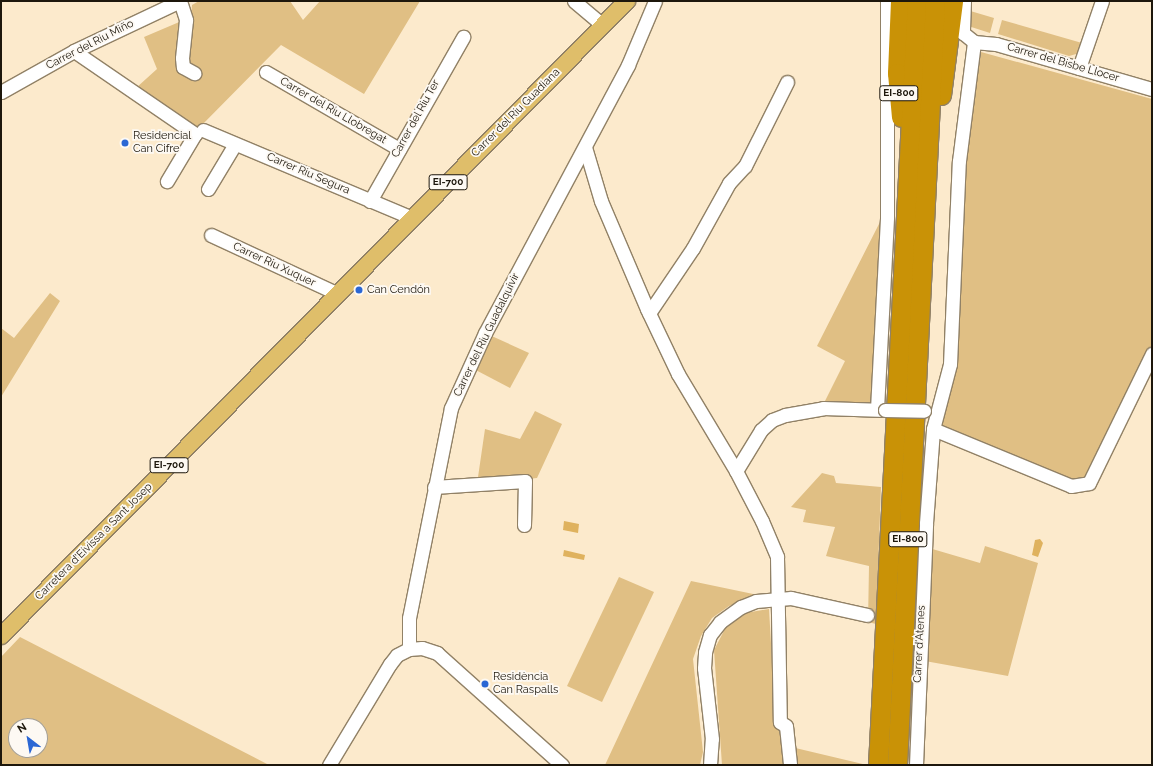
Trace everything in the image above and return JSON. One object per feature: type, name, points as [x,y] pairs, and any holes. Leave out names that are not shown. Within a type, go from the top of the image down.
[{"type":"highway","name":"EI-800","points":[[900,1],[897,73],[907,184]]},
{"type":"highway","name":"EI-800","points":[[878,765],[907,184],[918,1]]},
{"type":"highway","name":"EI-800","points":[[897,765],[934,1]]},
{"type":"highway","name":"EI-800","points":[[927,161],[943,81],[953,1]]},
{"type":"main road","name":"Carrer del Riu Guadiana","points":[[338,294],[627,1]]},
{"type":"main road","name":"Carretera d'Eivissa a Sant Josep","points":[[1,636],[338,294]]},
{"type":"street","points":[[180,1],[186,20],[182,63],[183,67],[194,74]]},
{"type":"street","name":"Carrer del Riu Miño","points":[[1,91],[74,51],[180,1]]},
{"type":"street","points":[[574,1],[603,25]]},
{"type":"street","name":"Carrer del Riu Guadalquivir","points":[[409,650],[409,618],[451,408],[485,333],[628,65],[655,1]]},
{"type":"street","points":[[881,410],[888,217],[887,1]]},
{"type":"street","points":[[964,1],[963,33],[974,42]]},
{"type":"street","points":[[1079,68],[1102,1]]},
{"type":"street","name":"Carrer del Riu Ter","points":[[370,201],[462,37]]},
{"type":"street","name":"Carrer del Bisbe Llocer","points":[[974,42],[996,44],[1152,89]]},
{"type":"street","name":"Carrer d'Atenes","points":[[916,765],[926,523],[933,429],[930,411],[950,364],[959,161],[974,42]]},
{"type":"street","points":[[74,51],[195,134],[167,181]]},
{"type":"street","name":"Carrer del Riu Llobregat","points":[[266,72],[399,149]]},
{"type":"street","points":[[649,313],[693,248],[729,183],[745,166],[786,82]]},
{"type":"street","name":"Carrer Riu Segura","points":[[203,130],[412,218]]},
{"type":"street","points":[[208,189],[235,144]]},
{"type":"street","points":[[585,147],[601,201],[649,313],[678,374],[736,471],[762,521],[777,557],[780,722],[786,726],[790,765]]},
{"type":"street","name":"Carrer Riu Xuquer","points":[[211,235],[338,294]]},
{"type":"street","points":[[933,429],[1070,486],[1089,482],[1152,354]]},
{"type":"street","points":[[736,471],[761,430],[772,420],[823,408],[930,411]]},
{"type":"street","points":[[434,487],[525,481],[524,525]]},
{"type":"street","points":[[710,765],[712,739],[704,668],[705,652],[710,635],[720,622],[741,607],[756,602],[791,598],[867,615]]},
{"type":"street","points":[[329,765],[390,664],[397,655],[409,650],[422,648],[436,653],[562,765]]},
{"type":"shaded area","points":[[199,1],[290,1],[303,20],[320,1],[420,1],[364,94],[281,45],[198,129],[136,88],[157,69],[144,37],[191,17],[192,5]]},
{"type":"shaded area","points":[[967,10],[994,18],[990,33],[965,25]]},
{"type":"shaded area","points":[[1002,20],[1082,43],[1080,53],[1069,56],[998,34]]},
{"type":"shaded area","points":[[981,52],[1152,99],[1152,344],[1085,480],[1069,482],[939,425],[952,388],[965,164]]},
{"type":"shaded area","points":[[880,222],[883,224],[873,404],[824,403],[845,361],[817,346]]},
{"type":"shaded area","points":[[50,293],[60,301],[1,397],[1,328],[14,338]]},
{"type":"shaded area","points":[[485,333],[529,353],[510,388],[470,367]]},
{"type":"shaded area","points":[[535,411],[562,424],[537,478],[477,484],[485,429],[520,439]]},
{"type":"shaded area","points":[[822,473],[834,476],[836,483],[881,487],[876,624],[868,622],[869,566],[826,556],[835,527],[803,522],[806,510],[791,507]]},
{"type":"shaded area","points":[[564,521],[579,524],[578,533],[563,530]]},
{"type":"shaded area","points":[[1040,539],[1043,543],[1038,557],[1032,555],[1035,540]]},
{"type":"shaded area","points":[[985,546],[1038,563],[1008,676],[925,661],[929,548],[980,563]]},
{"type":"shaded area","points":[[564,550],[585,555],[584,560],[563,556]]},
{"type":"shaded area","points":[[619,577],[654,592],[602,702],[567,686]]},
{"type":"shaded area","points":[[691,581],[758,595],[729,606],[712,618],[701,636],[693,659],[703,752],[700,765],[605,765]]},
{"type":"shaded area","points":[[769,609],[776,729],[787,728],[787,746],[867,765],[722,765],[714,650],[726,627],[745,613]]},
{"type":"shaded area","points":[[20,637],[269,765],[1,765],[1,657]]},
{"type":"place","name":"Residencial Can Cifre","points":[[125,143]]},
{"type":"place","name":"Can Cendón","points":[[359,290]]},
{"type":"place","name":"Residència Can Raspalls","points":[[485,684]]}]
